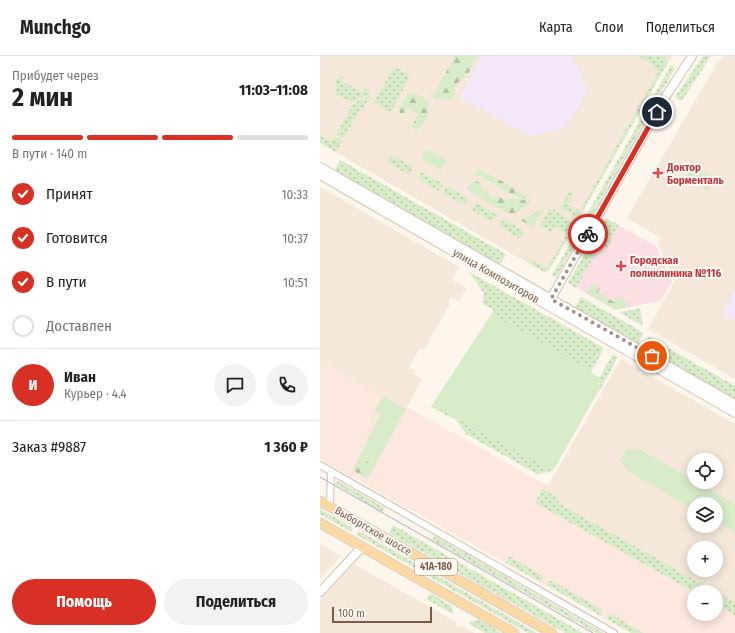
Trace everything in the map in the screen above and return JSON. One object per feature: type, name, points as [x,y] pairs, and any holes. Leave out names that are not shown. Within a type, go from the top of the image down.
[{"type":"main road","name":"Выборгское шоссе","points":[[320,501],[552,633]]},
{"type":"main road","name":"Выборгское шоссе","points":[[320,523],[514,633]]},
{"type":"street","points":[[549,302],[664,99],[692,56]]},
{"type":"street","name":"улица Композиторов","points":[[320,167],[735,413]]},
{"type":"street","name":"улица Композиторов","points":[[320,175],[735,404]]},
{"type":"street","points":[[320,465],[614,633]]},
{"type":"street","points":[[330,506],[331,471]]},
{"type":"street","points":[[320,592],[362,547]]},
{"type":"shaded area","points":[[320,56],[672,56],[545,273],[320,143]]},
{"type":"shaded area","points":[[482,56],[572,56],[587,90],[566,127],[532,137],[460,97]]},
{"type":"shaded area","points":[[724,56],[735,56],[735,379],[648,329],[674,282],[658,243],[661,238],[627,218],[716,65]]},
{"type":"shaded area","points":[[320,187],[459,267],[452,279],[467,288],[459,302],[451,297],[448,303],[450,304],[424,350],[420,348],[409,367],[415,371],[413,374],[422,379],[375,466],[359,457],[363,450],[369,421],[382,397],[320,361]]},
{"type":"shaded area","name":"Городская поликлиника №116","points":[[605,218],[656,246],[672,282],[660,301],[615,310],[568,283]]},
{"type":"shaded area","points":[[735,289],[735,320],[722,313]]},
{"type":"shaded area","points":[[621,359],[735,424],[735,615],[723,608],[723,585],[687,585],[687,588],[535,502],[545,484],[548,486]]},
{"type":"shaded area","points":[[320,361],[383,397],[369,421],[363,450],[360,457],[375,465],[407,407],[545,484],[535,503],[687,588],[687,621],[723,621],[723,608],[735,615],[735,633],[631,633],[320,459]]},
{"type":"shaded area","points":[[320,544],[341,556],[320,579]]},
{"type":"shaded area","points":[[354,564],[456,622],[458,627],[464,627],[474,633],[320,633],[320,600]]},
{"type":"green space","points":[[455,56],[479,56],[475,59],[469,72],[458,82],[455,88],[454,97],[448,101],[431,97],[427,94],[433,95]]},
{"type":"green space","points":[[638,56],[664,56],[668,62],[579,218],[560,208],[569,192],[574,194],[568,204],[580,211],[659,71],[653,68],[654,65]]},
{"type":"green space","points":[[703,56],[711,56],[685,96],[680,101],[675,97]]},
{"type":"green space","points":[[671,65],[675,68],[587,223],[583,222]]},
{"type":"green space","points":[[397,68],[408,74],[410,77],[392,110],[388,112],[374,102],[393,69]]},
{"type":"green space","points":[[343,77],[341,81],[362,92],[365,87],[371,93],[352,102],[334,93],[337,88],[335,81]]},
{"type":"green space","points":[[409,92],[423,97],[428,102],[428,117],[417,131],[412,127],[418,114],[408,108],[403,114],[399,112],[400,107]]},
{"type":"green space","points":[[371,94],[343,139],[336,135],[353,104]]},
{"type":"green space","points":[[320,135],[332,142],[335,137],[342,141],[336,152],[320,143]]},
{"type":"green space","points":[[426,149],[447,160],[441,170],[421,159]]},
{"type":"green space","points":[[392,155],[413,167],[409,175],[388,162]]},
{"type":"green space","points":[[340,160],[506,254],[500,265],[334,171]]},
{"type":"green space","points":[[693,165],[716,178],[708,191],[685,178]]},
{"type":"green space","points":[[478,169],[502,181],[531,199],[517,197],[483,178],[482,176],[477,176],[475,174]]},
{"type":"green space","points":[[422,172],[443,184],[439,191],[418,179]]},
{"type":"green space","points":[[474,180],[480,183],[481,189],[492,197],[495,196],[507,200],[520,199],[532,203],[513,214],[506,213],[470,191],[468,188]]},
{"type":"green space","points":[[447,186],[468,198],[464,205],[443,193]]},
{"type":"green space","points":[[476,203],[497,215],[492,222],[472,210]]},
{"type":"green space","points":[[545,208],[532,228],[521,220]]},
{"type":"green space","points":[[553,209],[576,224],[549,270],[545,272],[527,262],[528,259],[547,268],[567,234],[555,226],[551,232],[540,225],[548,211]]},
{"type":"green space","points":[[605,218],[619,225],[607,248],[593,240]]},
{"type":"green space","points":[[503,219],[524,231],[520,239],[499,226]]},
{"type":"green space","points":[[580,227],[583,230],[556,278],[552,275]]},
{"type":"green space","points":[[591,243],[599,248],[576,288],[568,283]]},
{"type":"green space","points":[[469,272],[604,348],[592,371],[588,369],[556,462],[550,472],[537,474],[466,434],[456,420],[431,407],[494,310],[483,304],[483,292]]},
{"type":"green space","points":[[593,284],[600,288],[598,292],[614,302],[617,297],[628,303],[626,307],[616,310],[586,292]]},
{"type":"green space","points":[[581,297],[644,333],[638,343],[575,308]]},
{"type":"green space","points":[[640,308],[643,326],[620,313],[621,312]]},
{"type":"green space","points":[[492,314],[592,371],[591,373],[600,378],[599,390],[553,471],[432,405]]},
{"type":"green space","points":[[649,337],[735,386],[735,399],[643,347]]},
{"type":"green space","points":[[613,354],[618,357],[599,390],[599,378]]},
{"type":"green space","points":[[383,396],[406,409],[375,466],[359,457],[381,414],[375,410]]},
{"type":"green space","points":[[626,449],[641,450],[687,476],[687,489],[709,489],[723,497],[687,497],[687,505],[629,472],[620,460]]},
{"type":"green space","points":[[359,457],[375,466],[367,479],[353,469]]},
{"type":"green space","points":[[338,481],[385,508],[382,512],[335,484]]},
{"type":"green space","points":[[542,489],[560,499],[558,503],[704,585],[687,585],[687,588],[535,503]]},
{"type":"green space","points":[[723,497],[735,504],[735,532],[723,525]]},
{"type":"green space","points":[[320,509],[353,528],[351,532],[320,514]]},
{"type":"green space","points":[[393,525],[583,633],[565,633],[389,533]]},
{"type":"green space","points":[[359,531],[537,633],[528,633],[357,535]]},
{"type":"green space","points":[[435,536],[604,633],[596,633],[432,540]]},
{"type":"green space","points":[[509,556],[543,576],[541,582],[506,563]]},
{"type":"green space","points":[[551,580],[601,609],[601,616],[547,585]]},
{"type":"green space","points":[[432,594],[452,606],[453,614],[426,599]]},
{"type":"green space","points":[[723,596],[735,603],[735,615],[723,608]]},
{"type":"green space","points":[[611,614],[643,633],[631,633],[608,620],[607,618]]},
{"type":"green space","points":[[478,619],[501,633],[485,633],[468,623]]},
{"type":"tram line","points":[[320,477],[593,633]]},
{"type":"way so far","points":[[588,234],[551,299],[652,356]]},
{"type":"place","name":"Доктор Борменталь","points":[[658,173]]},
{"type":"place","name":"Городская поликлиника №116","points":[[621,266]]},
{"type":"route","points":[[588,234],[657,112]]}]
